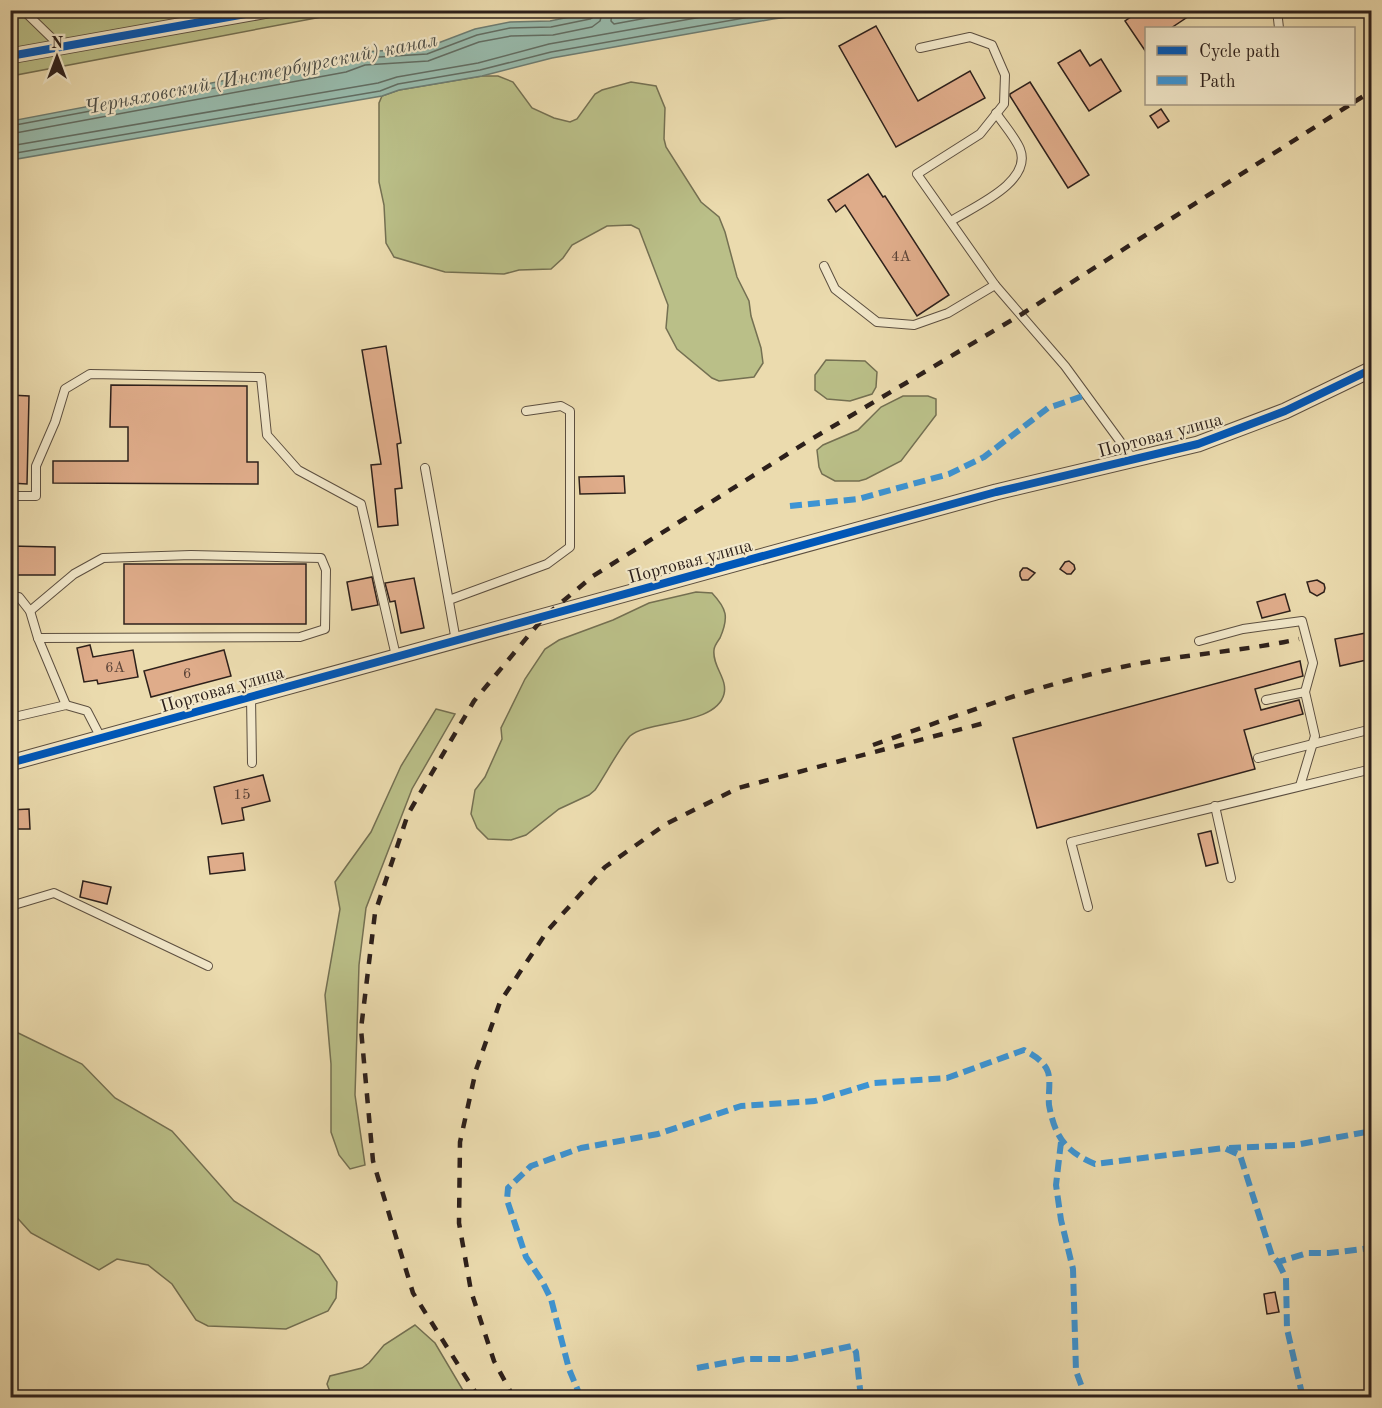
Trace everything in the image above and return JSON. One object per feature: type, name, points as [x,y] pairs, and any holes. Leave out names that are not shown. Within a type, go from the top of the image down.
[{"type":"street","points":[[10,56],[243,12],[268,10]]},
{"type":"street","name":"Портовая улица","points":[[10,763],[996,492],[1198,444],[1285,411],[1371,369]]},
{"type":"lane","points":[[23,10],[62,47]]},
{"type":"lane","points":[[1276,10],[1279,27]]},
{"type":"lane","points":[[920,48],[970,37],[992,45],[1005,75],[1004,104],[980,134],[917,174],[995,285],[1065,366],[1133,459]]},
{"type":"lane","points":[[951,221],[1012,183],[1021,170],[1020,150],[996,113]]},
{"type":"lane","points":[[824,266],[835,289],[878,322],[914,325],[948,313],[995,285]]},
{"type":"lane","points":[[10,496],[36,496],[36,466],[55,422],[65,389],[90,374],[261,377],[267,435],[298,470],[361,504],[396,656]]},
{"type":"lane","points":[[448,600],[547,564],[570,547],[570,411],[561,406],[525,411]]},
{"type":"lane","points":[[425,468],[456,641]]},
{"type":"lane","points":[[30,611],[74,574],[103,558],[191,555],[321,558],[326,570],[325,629],[300,637],[38,638]]},
{"type":"lane","points":[[10,597],[19,597],[30,611],[38,638],[66,705]]},
{"type":"lane","points":[[1199,641],[1243,629],[1302,621],[1313,663],[1305,692],[1315,736],[1300,786]]},
{"type":"lane","points":[[1266,700],[1305,692]]},
{"type":"lane","points":[[251,697],[252,763]]},
{"type":"lane","points":[[10,718],[66,705],[87,711],[101,738]]},
{"type":"lane","points":[[1258,758],[1371,729]]},
{"type":"lane","points":[[1088,907],[1071,842],[1371,769]]},
{"type":"lane","points":[[1215,807],[1231,878]]},
{"type":"lane","points":[[10,903],[14,905],[54,893],[208,966]]},
{"type":"green space","points":[[11,11],[353,11],[11,76]]},
{"type":"green space","points":[[482,76],[498,76],[513,82],[532,108],[570,122],[577,119],[595,94],[602,90],[631,82],[656,86],[665,108],[666,147],[701,202],[719,217],[737,277],[749,301],[763,363],[754,377],[719,381],[712,378],[677,349],[666,328],[668,305],[639,229],[631,225],[607,226],[572,245],[551,269],[519,270],[504,274],[445,272],[394,257],[386,243],[384,205],[379,182],[379,103],[382,96],[399,90]]},
{"type":"green space","points":[[826,360],[865,361],[877,372],[876,387],[872,394],[850,401],[827,399],[815,390],[815,375]]},
{"type":"green space","points":[[903,396],[928,396],[936,399],[936,415],[901,461],[859,481],[835,481],[822,474],[817,450],[823,445],[858,430],[881,407]]},
{"type":"green space","points":[[696,592],[712,593],[721,604],[725,614],[723,631],[714,650],[715,662],[725,688],[718,704],[708,712],[695,717],[651,727],[630,736],[595,790],[589,795],[559,809],[526,835],[511,840],[488,839],[477,828],[471,814],[475,790],[485,777],[502,739],[501,728],[525,679],[545,649],[559,640],[613,620],[649,603]]},
{"type":"green space","points":[[436,709],[455,714],[412,789],[366,908],[359,965],[355,1095],[365,1165],[350,1169],[339,1155],[331,1132],[331,1064],[325,995],[340,909],[335,882],[371,832],[401,766]]},
{"type":"green space","points":[[10,1029],[82,1064],[115,1098],[172,1131],[234,1201],[319,1255],[337,1282],[336,1298],[328,1311],[286,1329],[208,1326],[196,1320],[172,1284],[148,1265],[117,1259],[99,1270],[31,1233],[11,1211]]},
{"type":"green space","points":[[415,1325],[435,1343],[467,1397],[332,1397],[327,1384],[330,1376],[362,1368],[384,1345]]},
{"type":"water","points":[[603,10],[834,11],[773,19],[552,58],[482,76],[399,90],[382,96],[11,160],[11,121],[343,58],[362,52],[425,48],[475,29],[510,22],[550,21]]},
{"type":"building","points":[[1141,10],[1198,10],[1172,27],[1145,27],[1145,51],[1125,21]]},
{"type":"building","points":[[876,26],[918,101],[970,71],[985,98],[896,147],[839,46]]},
{"type":"building","points":[[1080,50],[1090,66],[1101,59],[1121,91],[1089,111],[1058,63]]},
{"type":"building","points":[[1030,82],[1089,175],[1068,188],[1010,96]]},
{"type":"building","points":[[1161,109],[1169,121],[1158,128],[1150,116]]},
{"type":"building","points":[[868,174],[883,197],[885,196],[949,295],[917,316],[845,205],[836,212],[828,200]]},
{"type":"building","points":[[386,346],[401,443],[397,444],[402,488],[395,489],[398,525],[378,527],[371,465],[381,464],[362,350]]},
{"type":"building","points":[[111,385],[247,386],[247,462],[258,462],[258,484],[53,483],[53,461],[128,461],[128,427],[110,427]]},
{"type":"building","points":[[10,395],[29,396],[27,484],[10,483]]},
{"type":"building","points":[[624,476],[625,493],[580,494],[579,477]]},
{"type":"building","points":[[10,546],[55,547],[55,575],[10,575]]},
{"type":"building","points":[[1069,561],[1075,569],[1071,574],[1067,574],[1060,569],[1065,562]]},
{"type":"building","points":[[124,564],[306,564],[306,624],[124,624]]},
{"type":"building","points":[[1023,568],[1035,573],[1028,580],[1022,580],[1020,576]]},
{"type":"building","points":[[372,577],[378,605],[352,610],[347,582]]},
{"type":"building","points":[[414,578],[424,628],[401,633],[395,601],[390,602],[385,583]]},
{"type":"building","points":[[1317,580],[1324,584],[1325,588],[1324,592],[1317,596],[1310,592],[1307,582]]},
{"type":"building","points":[[1285,594],[1290,611],[1262,618],[1257,602]]},
{"type":"building","points":[[1371,632],[1371,659],[1340,666],[1335,639]]},
{"type":"building","points":[[90,645],[93,657],[133,650],[138,677],[98,684],[97,680],[84,682],[77,648]]},
{"type":"building","points":[[224,650],[231,676],[151,697],[144,671]]},
{"type":"building","points":[[1300,661],[1303,676],[1255,689],[1261,710],[1299,700],[1303,714],[1244,730],[1255,769],[1037,828],[1013,738]]},
{"type":"building","points":[[263,775],[270,801],[242,808],[244,820],[222,824],[214,787]]},
{"type":"building","points":[[29,809],[30,829],[10,829],[10,810]]},
{"type":"building","points":[[1211,831],[1218,863],[1206,866],[1198,834]]},
{"type":"building","points":[[243,853],[245,870],[210,874],[208,857]]},
{"type":"building","points":[[83,881],[111,887],[107,904],[80,897]]},
{"type":"building","points":[[1275,1292],[1279,1312],[1267,1314],[1264,1294]]},
{"type":"railway","points":[[1355,101],[1372,91]]},
{"type":"railway","points":[[479,1398],[413,1293],[373,1161],[361,1029],[375,913],[408,814],[474,701],[544,617],[593,576],[810,440],[1022,314],[1349,105]]},
{"type":"railway","points":[[873,745],[997,702],[1090,674],[1166,659],[1299,639]]},
{"type":"railway","points":[[514,1398],[494,1361],[471,1291],[459,1223],[460,1142],[476,1070],[500,1002],[548,930],[605,867],[666,824],[738,788],[988,722]]},
{"type":"marked path","points":[[790,506],[858,499],[949,474],[984,457],[1048,408],[1086,395]]},
{"type":"marked path","points":[[581,1398],[569,1369],[551,1299],[526,1257],[507,1200],[508,1188],[531,1166],[581,1148],[658,1134],[741,1106],[815,1101],[874,1083],[947,1078],[1024,1050],[1046,1068],[1049,1080],[1049,1105],[1054,1126],[1063,1142],[1076,1154],[1095,1164],[1224,1148],[1240,1155],[1272,1256],[1278,1262],[1308,1253],[1372,1248]]},
{"type":"marked path","points":[[1229,1148],[1295,1145],[1372,1131]]},
{"type":"marked path","points":[[1061,1142],[1056,1185],[1061,1220],[1073,1269],[1076,1371],[1086,1398]]},
{"type":"marked path","points":[[1278,1262],[1286,1278],[1287,1329],[1303,1398]]},
{"type":"marked path","points":[[697,1368],[745,1359],[791,1359],[852,1346],[856,1352],[861,1398]]},
{"type":"cycle path","points":[[10,56],[268,10]]},
{"type":"cycle path","points":[[10,763],[996,492],[1198,444],[1285,411],[1372,369]]},
{"type":"water label","name":"Черняховский (Инстербургский) канал","points":[[261,73]]}]
